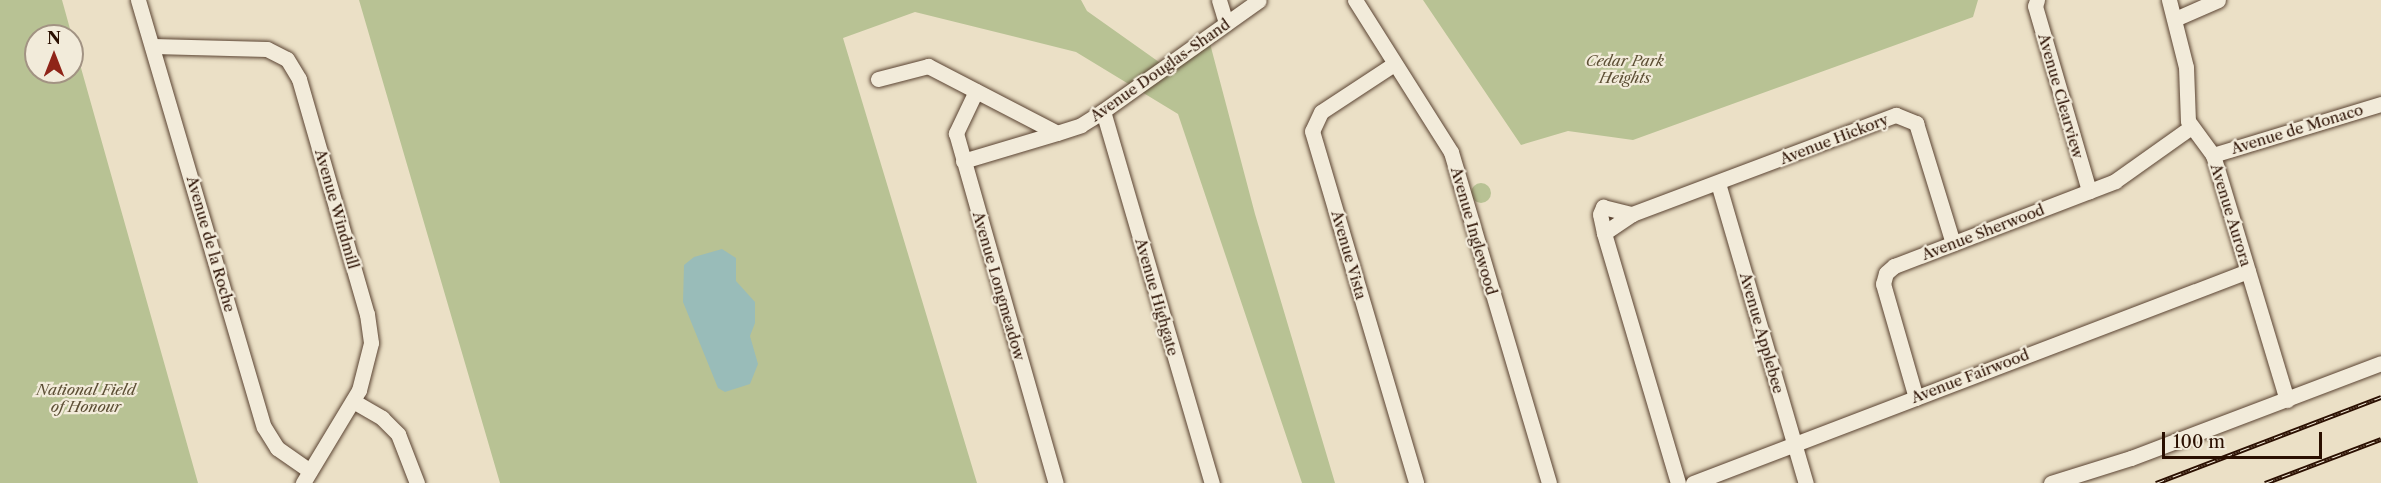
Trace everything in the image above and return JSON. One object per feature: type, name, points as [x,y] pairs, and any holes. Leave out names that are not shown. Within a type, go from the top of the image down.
[{"type":"street","name":"Avenue de la Roche","points":[[138,0],[264,427],[277,448],[306,477]]},
{"type":"street","points":[[1219,0],[1226,23]]},
{"type":"street","name":"Avenue Douglas-Shand","points":[[963,161],[1081,125],[1259,0]]},
{"type":"street","name":"Avenue Inglewood","points":[[1355,0],[1451,152],[1549,483]]},
{"type":"street","name":"Avenue Clearview","points":[[2037,0],[2034,6],[2089,191]]},
{"type":"street","name":"Avenue Aurora","points":[[2169,0],[2186,67],[2186,112],[2191,127],[2213,154],[2287,400]]},
{"type":"street","points":[[2175,19],[2218,0]]},
{"type":"street","name":"Avenue Windmill","points":[[153,46],[267,49],[293,65],[369,325],[369,362],[353,401],[306,477]]},
{"type":"street","name":"Avenue Vista","points":[[1394,64],[1321,112],[1312,131],[1416,483]]},
{"type":"street","points":[[878,79],[928,66],[1057,133]]},
{"type":"street","name":"Avenue Longmeadow","points":[[976,91],[956,133],[1056,483]]},
{"type":"street","name":"Avenue de Monaco","points":[[2213,154],[2381,104]]},
{"type":"street","name":"Avenue Highgate","points":[[1103,111],[1212,483]]},
{"type":"street","name":"Avenue Hickory","points":[[1678,483],[1605,233],[1600,214],[1603,207],[1632,214],[1896,115],[1907,117],[1916,123],[1953,243]]},
{"type":"street","name":"Avenue Sherwood","points":[[1916,398],[1883,284],[1894,266],[2134,172],[2191,127]]},
{"type":"street","name":"Avenue Applebee","points":[[1718,183],[1806,483]]},
{"type":"street","name":"Avenue Fairwood","points":[[1693,483],[2248,271]]},
{"type":"street","points":[[2051,483],[2131,458],[2381,363]]},
{"type":"street","points":[[353,401],[382,418],[398,435],[417,483]]},
{"type":"green space","name":"National Field of Honour","points":[[0,0],[62,0],[69,24],[24,24],[24,84],[84,84],[84,78],[198,483],[0,483]]},
{"type":"green space","points":[[359,0],[1081,0],[1087,11],[1166,67],[1208,36],[1255,214],[1335,483],[1302,483],[1178,114],[1076,52],[915,12],[843,38],[977,483],[500,483]]},
{"type":"green space","name":"Cedar Park Heights","points":[[1423,0],[1978,0],[1973,17],[1633,140],[1568,131],[1521,145]]},
{"type":"green space","points":[[1481,183],[1488,186],[1491,193],[1488,200],[1481,203],[1474,200],[1471,193],[1474,186]]},
{"type":"water","points":[[722,249],[736,258],[736,281],[755,302],[755,323],[750,336],[758,364],[750,384],[725,392],[718,388],[683,302],[684,265],[694,257]]},
{"type":"railway","points":[[2156,483],[2381,397]]},
{"type":"railway","points":[[2265,483],[2381,439]]}]
